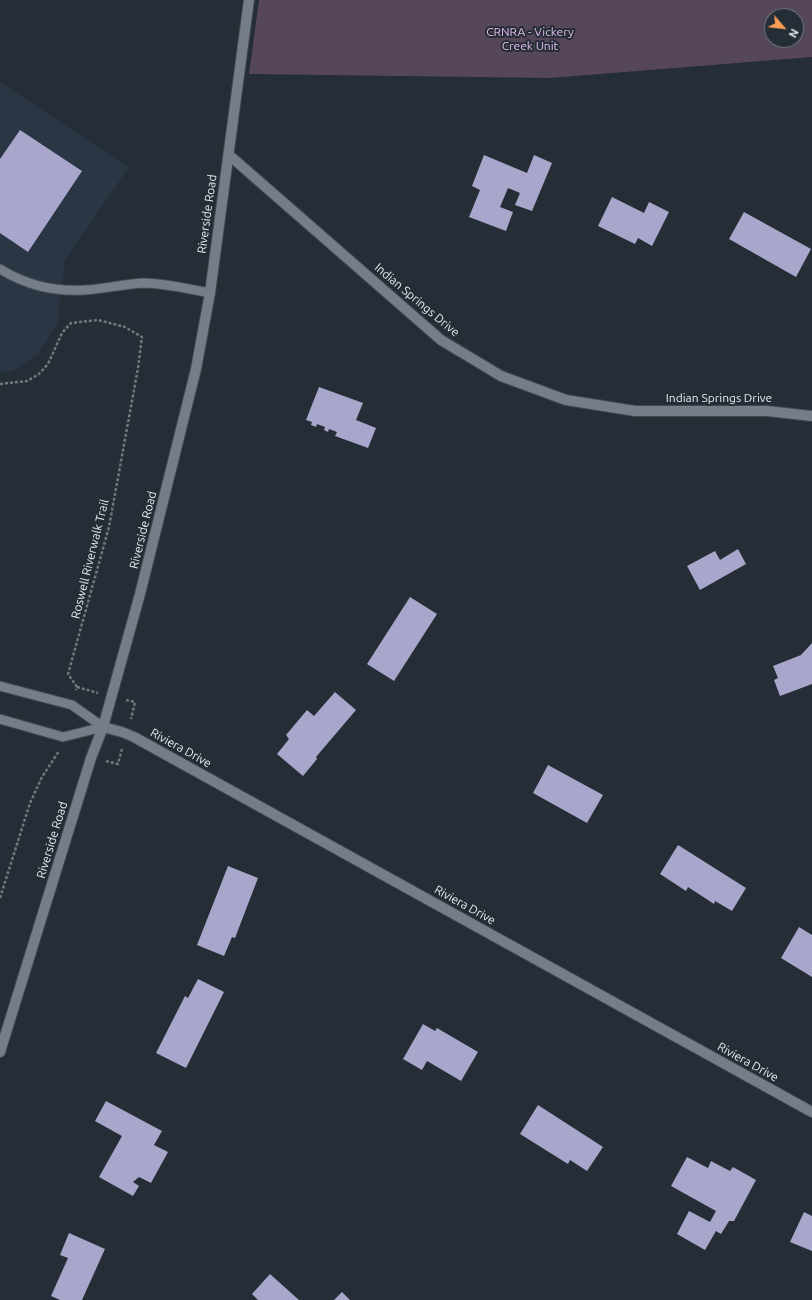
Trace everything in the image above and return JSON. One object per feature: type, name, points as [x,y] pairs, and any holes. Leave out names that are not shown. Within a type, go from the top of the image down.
[{"type":"street","name":"Riverside Road","points":[[0,1052],[88,765],[102,727],[140,594],[196,369],[210,293],[249,0]]},
{"type":"street","name":"Indian Springs Drive","points":[[229,155],[441,340],[501,376],[566,400],[635,411],[767,411],[812,416]]},
{"type":"street","name":"Riviera Drive","points":[[102,727],[134,737],[812,1112]]},
{"type":"lane","points":[[0,269],[24,282],[61,289],[84,290],[145,283],[210,293]]},
{"type":"lane","points":[[0,686],[72,705],[102,727]]},
{"type":"lane","points":[[0,720],[63,737],[102,727]]},
{"type":"path","name":"Roswell Riverwalk Trail","points":[[0,384],[27,381],[39,374],[48,364],[62,333],[72,322],[98,320],[125,326],[142,337],[137,376],[109,527],[68,674],[77,687],[72,705]]},
{"type":"path","points":[[0,898],[30,803],[42,777],[60,749],[63,737]]},
{"type":"shaded area","points":[[0,82],[129,167],[65,260],[58,322],[39,353],[13,371],[0,373]]},
{"type":"green space","name":"CRNRA - Vickery Creek Unit","points":[[259,0],[812,0],[812,57],[550,78],[249,74]]},
{"type":"building","points":[[20,130],[82,171],[28,252],[0,233],[0,159]]},
{"type":"building","points":[[484,155],[527,173],[534,155],[552,163],[532,211],[515,205],[520,193],[508,188],[500,207],[513,212],[506,231],[469,217],[480,190],[472,186]]},
{"type":"building","points":[[612,197],[644,213],[649,202],[669,212],[652,246],[638,238],[635,244],[598,226]]},
{"type":"building","points":[[744,212],[811,249],[796,277],[729,239]]},
{"type":"building","points":[[319,387],[363,403],[356,420],[376,428],[368,448],[335,436],[337,432],[329,429],[328,432],[324,430],[325,427],[317,424],[316,427],[311,425],[312,422],[306,420]]},
{"type":"building","points":[[738,549],[746,564],[700,590],[687,566],[715,551],[720,560]]},
{"type":"building","points":[[410,597],[437,614],[394,681],[367,664]]},
{"type":"building","points":[[812,643],[812,684],[780,696],[774,680],[778,678],[773,666],[801,655]]},
{"type":"building","points":[[335,692],[356,710],[316,757],[317,759],[303,776],[277,754],[289,739],[286,735],[307,710],[314,716]]},
{"type":"building","points":[[548,765],[603,795],[587,823],[533,793]]},
{"type":"building","points":[[678,845],[746,888],[732,911],[715,901],[714,904],[688,887],[686,891],[660,874]]},
{"type":"building","points":[[228,866],[258,878],[235,938],[232,937],[224,956],[197,945]]},
{"type":"building","points":[[799,927],[812,935],[812,977],[781,958]]},
{"type":"building","points":[[198,979],[224,992],[186,1068],[156,1053],[185,996],[188,998]]},
{"type":"building","points":[[423,1024],[435,1031],[437,1028],[478,1052],[461,1081],[427,1061],[422,1070],[403,1059]]},
{"type":"building","points":[[106,1101],[162,1131],[154,1145],[168,1152],[151,1183],[139,1177],[133,1182],[139,1186],[133,1196],[99,1177],[122,1136],[95,1121]]},
{"type":"building","points":[[538,1105],[603,1147],[587,1171],[570,1160],[568,1164],[520,1134]]},
{"type":"building","points":[[687,1157],[708,1168],[711,1161],[730,1171],[733,1167],[756,1180],[734,1221],[729,1221],[721,1234],[716,1231],[705,1250],[677,1234],[689,1211],[710,1222],[716,1211],[671,1186]]},
{"type":"building","points":[[804,1212],[812,1216],[812,1251],[790,1242]]},
{"type":"building","points":[[69,1233],[105,1249],[82,1300],[60,1300],[51,1296],[68,1258],[60,1255]]},
{"type":"building","points":[[270,1274],[299,1300],[258,1300],[252,1294]]},
{"type":"building","points":[[342,1292],[350,1300],[334,1300]]}]
